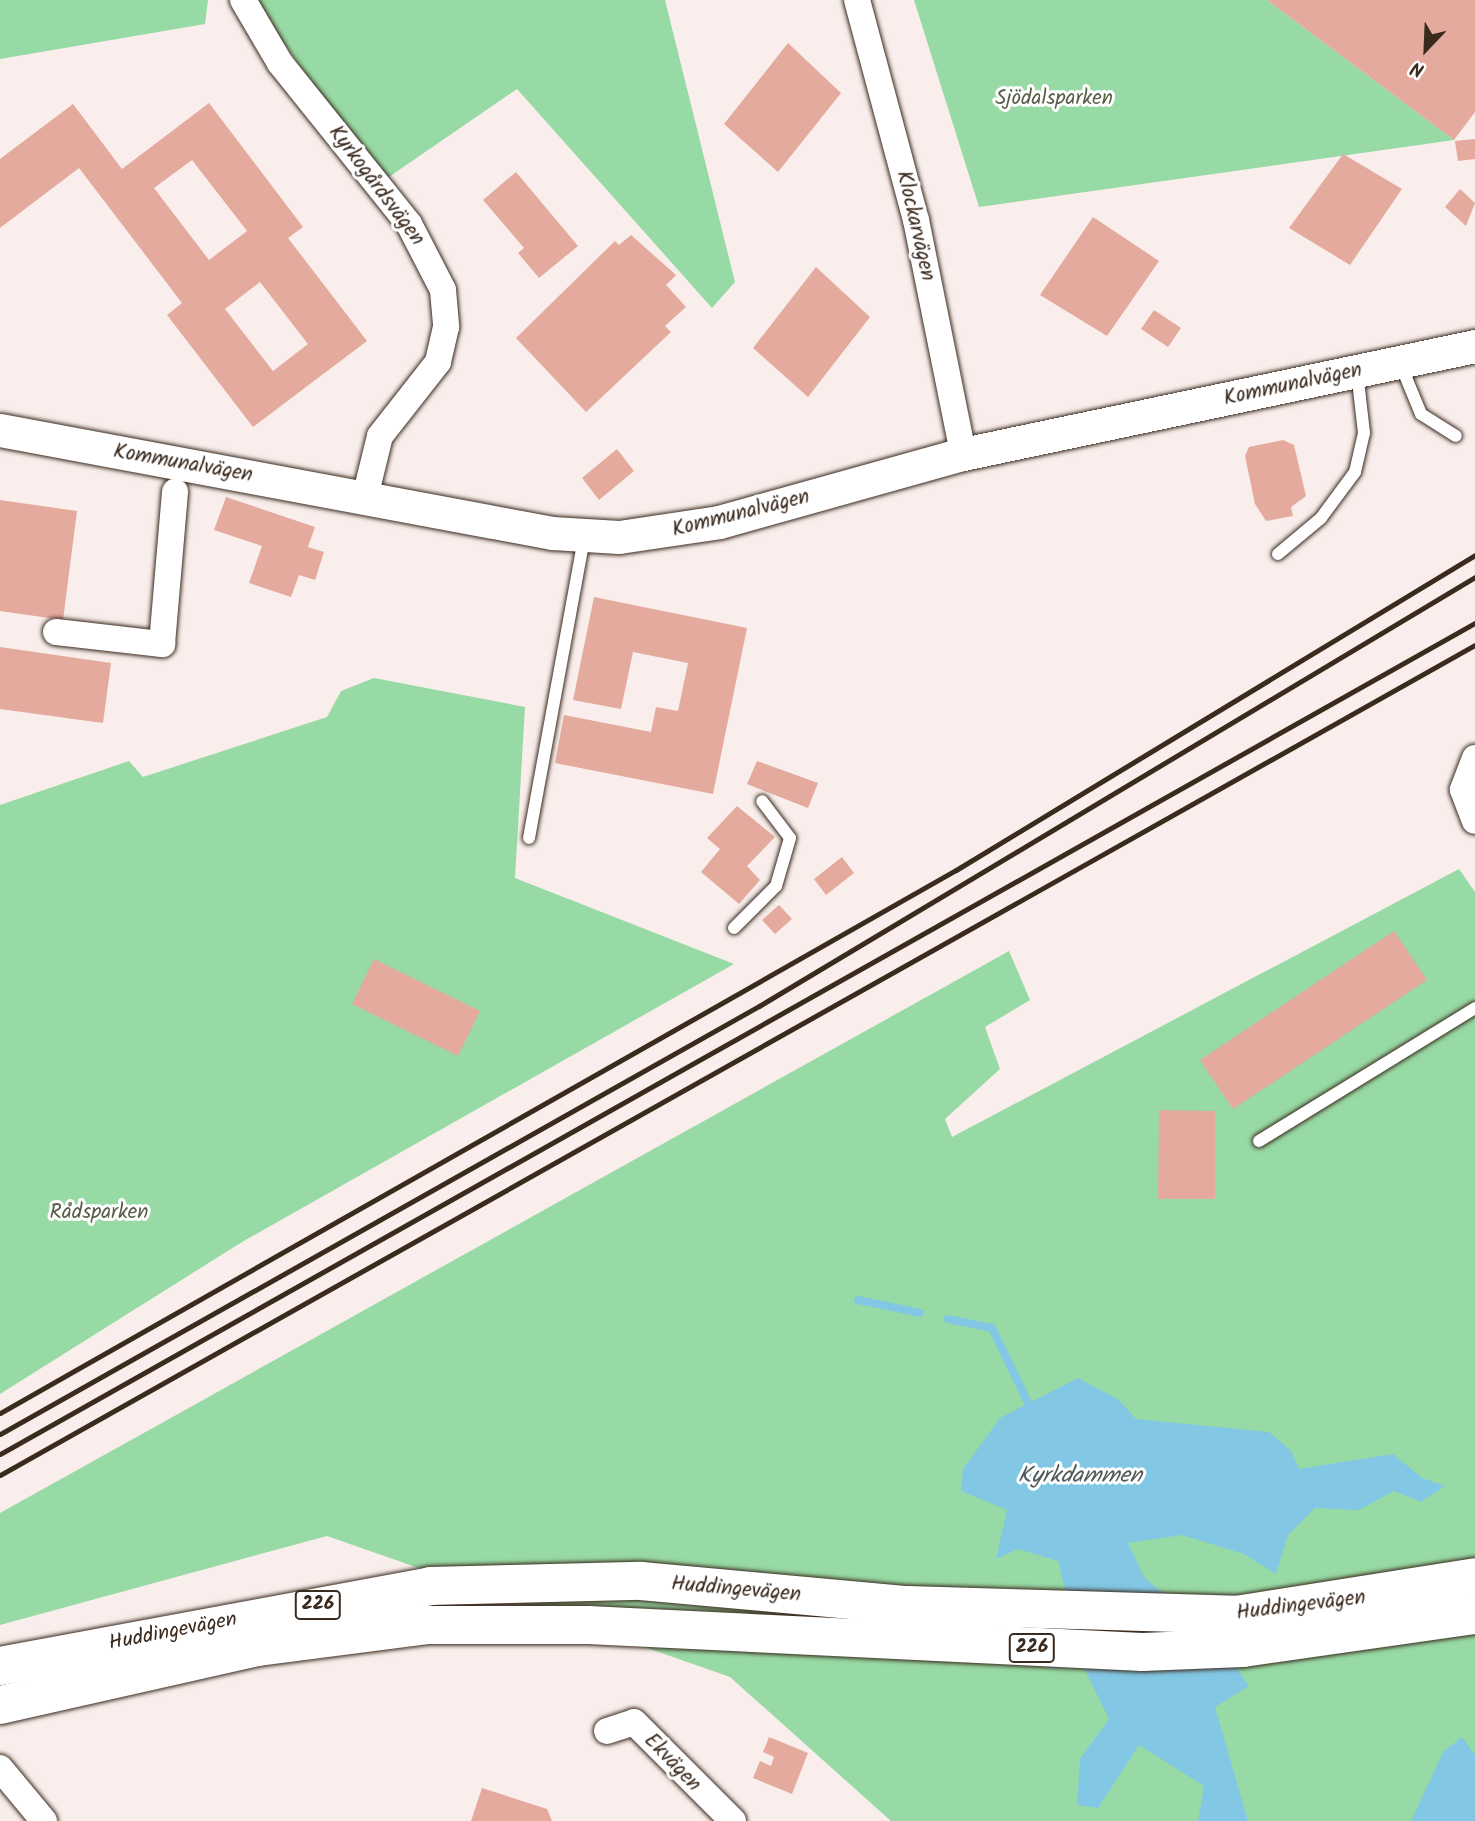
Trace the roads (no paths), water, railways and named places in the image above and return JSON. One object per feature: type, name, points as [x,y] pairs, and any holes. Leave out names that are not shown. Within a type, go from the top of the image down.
[{"type":"main road","name":"Huddingevägen","points":[[0,1666],[429,1586],[641,1581],[908,1605],[1236,1615],[1475,1577]]},
{"type":"main road","name":"Huddingevägen","points":[[0,1705],[258,1647],[427,1625],[588,1625],[1142,1652],[1243,1648],[1475,1615]]},
{"type":"street","name":"Kyrkogårdsvägen","points":[[243,0],[272,51],[410,224],[443,290],[446,327],[438,362],[380,436],[365,497]]},
{"type":"street","name":"Klockarvägen","points":[[857,0],[916,220],[963,454]]},
{"type":"street","name":"Kommunalvägen","points":[[0,430],[584,537],[719,522],[963,454],[1475,346]]},
{"type":"street","name":"Kommunalvägen","points":[[57,632],[162,645],[175,492]]},
{"type":"street","points":[[1475,758],[1463,790],[1475,821]]},
{"type":"street","name":"Ekvägen","points":[[607,1731],[634,1723],[733,1821]]},
{"type":"street","points":[[0,1768],[44,1821]]},
{"type":"lane","points":[[1400,363],[1421,414],[1456,436]]},
{"type":"lane","points":[[1278,554],[1321,518],[1355,472],[1364,433],[1356,372]]},
{"type":"lane","points":[[529,838],[584,537]]},
{"type":"lane","points":[[734,928],[776,886],[790,838],[762,801]]},
{"type":"lane","points":[[1259,1141],[1475,1008]]},
{"type":"water","name":"Kyrkdammen","points":[[1078,1378],[1119,1400],[1136,1419],[1269,1432],[1291,1451],[1299,1469],[1393,1454],[1422,1478],[1445,1486],[1421,1502],[1394,1491],[1359,1510],[1315,1508],[1288,1535],[1276,1574],[1244,1554],[1182,1535],[1128,1543],[1144,1577],[1219,1641],[1249,1686],[1215,1707],[1248,1821],[1198,1821],[1204,1786],[1139,1745],[1098,1808],[1077,1805],[1080,1759],[1109,1719],[1082,1664],[1051,1669],[1046,1659],[1073,1622],[1058,1561],[1018,1549],[996,1559],[1007,1510],[961,1491],[963,1469],[1000,1418]]},
{"type":"water","points":[[1462,1737],[1475,1755],[1475,1821],[1411,1821],[1443,1752]]},
{"type":"waterway","points":[[858,1300],[920,1313]]},
{"type":"waterway","points":[[948,1319],[992,1328],[1031,1409]]},
{"type":"railway","points":[[0,1413],[956,870],[1475,555]]},
{"type":"railway","points":[[0,1434],[759,1006],[1475,577]]},
{"type":"railway","points":[[0,1454],[1475,623]]},
{"type":"railway","points":[[0,1475],[1475,645]]},
{"type":"park label","name":"Sjödalsparken","points":[[1054,99]]},
{"type":"park label","name":"Rådsparken","points":[[99,1213]]}]
